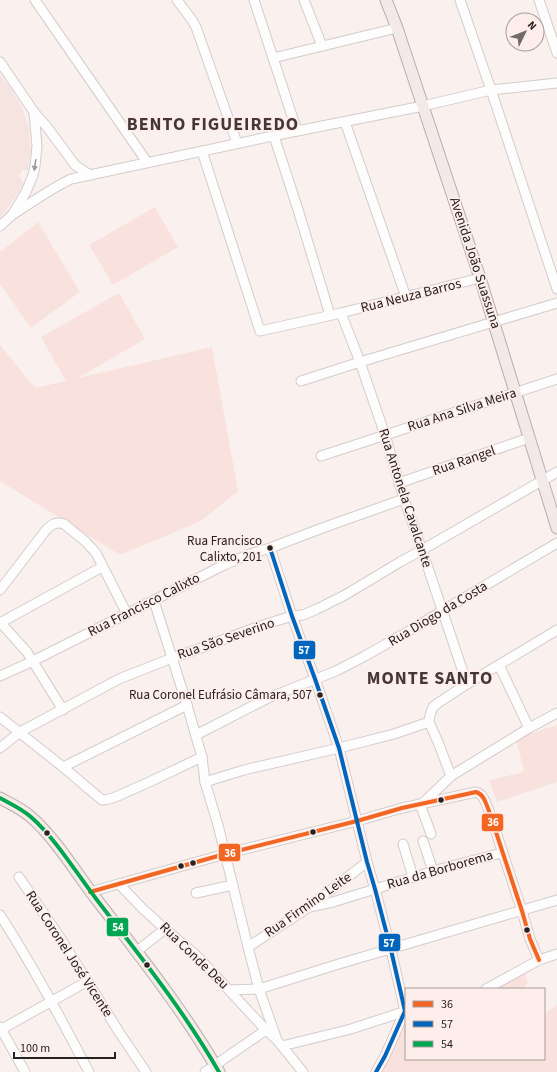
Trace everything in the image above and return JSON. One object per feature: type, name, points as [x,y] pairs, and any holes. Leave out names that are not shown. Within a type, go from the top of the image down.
[{"type":"main road","name":"Avenida João Suassuna","points":[[386,0],[397,28],[480,278],[557,528]]},
{"type":"main road","points":[[0,798],[31,817],[57,847],[90,892],[137,951],[178,1008],[217,1069]]},
{"type":"street","points":[[35,0],[147,162]]},
{"type":"street","points":[[177,0],[196,27],[237,143]]},
{"type":"street","points":[[254,0],[297,131]]},
{"type":"street","points":[[304,0],[322,46]]},
{"type":"street","points":[[460,0],[492,90],[557,289]]},
{"type":"street","points":[[540,0],[557,53]]},
{"type":"street","points":[[273,58],[397,28]]},
{"type":"street","points":[[0,62],[34,112],[75,165],[90,175]]},
{"type":"street","points":[[0,226],[12,215],[35,201],[49,190],[71,179],[237,143],[423,106],[492,90],[557,83]]},
{"type":"street","points":[[12,215],[26,192],[35,166],[36,141],[34,112]]},
{"type":"street","points":[[345,122],[406,297]]},
{"type":"street","points":[[36,141],[46,136],[53,135]]},
{"type":"street","points":[[274,136],[330,316]]},
{"type":"street","name":"Rua Neuza Barros","points":[[202,151],[260,331],[330,316],[480,278]]},
{"type":"street","points":[[71,179],[75,165]]},
{"type":"street","points":[[26,192],[27,196],[35,201]]},
{"type":"street","points":[[301,381],[557,303]]},
{"type":"street","name":"Rua Antonela Cavalcante","points":[[341,313],[360,362],[385,435],[404,499],[467,684]]},
{"type":"street","name":"Rua Ana Silva Meira","points":[[321,456],[557,379]]},
{"type":"street","name":"Rua Rangel","points":[[399,483],[529,438]]},
{"type":"street","name":"Rua São Severino","points":[[0,748],[20,732],[119,679],[260,626],[292,616],[303,615],[317,609],[345,595],[557,472]]},
{"type":"street","name":"Rua Francisco Calixto","points":[[0,676],[34,661],[224,565],[250,554],[404,499]]},
{"type":"street","points":[[0,590],[46,530],[51,526],[60,523],[64,524],[96,553],[128,614]]},
{"type":"street","name":"Rua Diogo da Costa","points":[[196,735],[268,698],[336,671],[365,656],[557,543]]},
{"type":"street","points":[[270,548],[292,616],[339,748],[405,1007]]},
{"type":"street","points":[[63,710],[34,661],[20,643],[0,622],[102,567]]},
{"type":"street","points":[[154,601],[202,757],[205,782],[259,989],[280,1043],[303,1072]]},
{"type":"street","points":[[451,776],[429,722],[433,707],[438,702],[557,630]]},
{"type":"street","points":[[499,665],[529,728]]},
{"type":"street","points":[[63,767],[187,705]]},
{"type":"street","points":[[421,804],[451,776],[557,712]]},
{"type":"street","points":[[0,717],[102,800],[109,799],[126,792],[202,757]]},
{"type":"street","points":[[205,782],[244,770],[394,734],[429,722]]},
{"type":"street","points":[[90,892],[225,854],[357,821],[402,808],[476,792],[481,794],[483,797],[522,911],[530,939],[539,960]]},
{"type":"street","points":[[421,804],[431,834]]},
{"type":"street","points":[[423,841],[433,871]]},
{"type":"street","points":[[403,844],[413,877]]},
{"type":"street","name":"Rua da Borborema","points":[[309,907],[334,902],[433,871],[502,853]]},
{"type":"street","name":"Rua Firmino Leite","points":[[248,947],[309,907],[367,862]]},
{"type":"street","name":"Rua Coronel José Vicente","points":[[19,877],[57,933],[146,1072]]},
{"type":"street","name":"Rua Conde Deu","points":[[119,884],[142,908],[196,955],[280,1043]]},
{"type":"street","points":[[196,893],[233,885]]},
{"type":"street","points":[[230,990],[259,989],[557,900]]},
{"type":"street","points":[[0,915],[52,1001],[90,1072]]},
{"type":"street","points":[[137,951],[165,929]]},
{"type":"street","points":[[488,988],[539,960],[557,954]]},
{"type":"street","points":[[25,1072],[0,1029],[88,982]]},
{"type":"street","points":[[280,1043],[351,1029],[405,1011]]},
{"type":"street","points":[[376,1072],[405,1013]]},
{"type":"street","points":[[205,1072],[217,1069],[266,1030]]},
{"type":"shaded area","points":[[0,75],[12,90],[22,108],[29,128],[31,151],[28,170],[22,170],[19,176],[24,184],[0,217]]},
{"type":"shaded area","points":[[155,207],[178,247],[113,285],[89,245]]},
{"type":"shaded area","points":[[38,222],[80,292],[31,328],[0,284],[0,252]]},
{"type":"shaded area","points":[[119,293],[145,339],[78,378],[212,347],[238,491],[201,521],[120,555],[0,481],[0,345],[35,388],[66,381],[41,337]]},
{"type":"shaded area","points":[[557,725],[557,782],[497,802],[489,780],[524,772],[516,738]]},
{"type":"shaded area","points":[[525,974],[528,983],[523,988],[480,988]]},
{"type":"shaded area","points":[[557,1005],[557,1072],[379,1072],[405,1024],[405,1060],[545,1060],[545,1013]]},
{"type":"transit line","name":"57","points":[[270,548],[292,616],[339,748],[367,862],[391,950],[405,1011],[385,1056],[376,1072]]},
{"type":"transit line","name":"36","points":[[90,892],[225,854],[357,821],[402,808],[476,792],[479,793],[486,802],[530,939],[539,960]]},
{"type":"transit line","name":"54","points":[[0,798],[31,817],[58,846],[191,1027],[219,1072]]},
{"type":"place","name":"Rua Francisco Calixto, 201","points":[[270,548]]},
{"type":"place","name":"Rua Coronel Eufrásio Câmara, 507","points":[[320,695]]},
{"type":"district","name":"BENTO FIGUEIREDO","points":[[213,124]]},
{"type":"district","name":"MONTE SANTO","points":[[430,678]]}]
